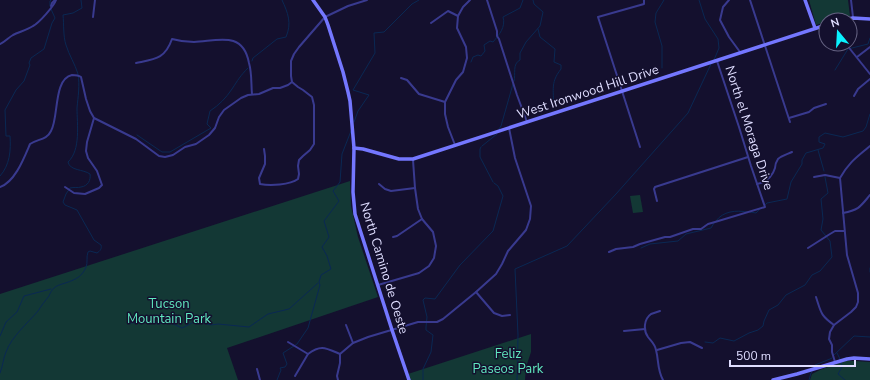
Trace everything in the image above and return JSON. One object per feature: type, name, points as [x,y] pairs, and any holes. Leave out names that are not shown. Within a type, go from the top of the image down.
[{"type":"street","points":[[0,44],[5,42],[11,36],[36,25],[56,0]]},
{"type":"street","points":[[93,17],[95,0]]},
{"type":"street","name":"North Camino de Oeste","points":[[313,0],[325,17],[337,52],[348,92],[354,148],[352,192],[355,214],[409,380]]},
{"type":"street","points":[[264,149],[266,160],[265,167],[259,178],[260,184],[278,184],[294,181],[299,177],[299,160],[309,152],[314,144],[314,105],[312,97],[292,82],[291,70],[294,54],[325,17],[333,12],[367,0]]},
{"type":"street","points":[[455,145],[448,127],[445,114],[445,102],[455,81],[463,72],[467,58],[466,47],[456,28],[458,16],[470,0]]},
{"type":"street","points":[[487,0],[497,31],[497,36],[502,46],[527,122]]},
{"type":"street","points":[[640,148],[598,17],[644,4],[644,0]]},
{"type":"street","points":[[729,0],[723,7],[720,20],[729,37],[740,52]]},
{"type":"street","points":[[750,0],[790,122]]},
{"type":"street","points":[[805,0],[815,28]]},
{"type":"street","points":[[851,0],[852,12]]},
{"type":"street","points":[[431,23],[448,12],[458,16]]},
{"type":"street","points":[[858,18],[870,19]]},
{"type":"street","name":"West Ironwood Hill Drive","points":[[354,148],[399,159],[413,159],[818,27]]},
{"type":"street","points":[[136,63],[155,59],[161,56],[166,52],[172,39],[193,42],[224,39],[237,42],[244,49],[249,62],[252,94]]},
{"type":"street","points":[[857,57],[870,47]]},
{"type":"street","points":[[853,52],[870,74]]},
{"type":"street","name":"North el Moraga Drive","points":[[609,252],[616,249],[633,247],[665,237],[701,229],[708,224],[765,207],[717,60]]},
{"type":"street","points":[[0,187],[5,185],[13,177],[30,144],[43,139],[51,132],[59,90],[63,81],[72,75],[81,77],[86,99],[94,118],[136,139],[159,156],[165,157],[173,155],[185,147],[198,143],[212,132],[224,110],[241,98],[252,94],[259,94],[273,88],[280,88],[292,82]]},
{"type":"street","points":[[401,78],[407,80],[419,94],[445,102]]},
{"type":"street","points":[[854,96],[858,89],[870,79]]},
{"type":"street","points":[[789,118],[809,112],[814,108],[826,104]]},
{"type":"street","points":[[65,187],[74,193],[84,194],[99,188],[102,185],[97,171],[88,158],[86,151],[94,118]]},
{"type":"street","points":[[338,380],[337,376],[340,363],[340,354],[353,343],[418,322],[437,322],[443,319],[496,274],[508,251],[526,230],[530,219],[531,206],[515,158],[508,128]]},
{"type":"street","points":[[353,140],[361,149]]},
{"type":"street","points":[[835,362],[832,352],[830,332],[834,325],[859,305],[858,292],[848,260],[840,178],[851,162],[870,146]]},
{"type":"street","points":[[757,184],[765,182],[770,178],[774,172],[778,159],[792,152]]},
{"type":"street","points":[[657,201],[654,189],[655,187],[748,157]]},
{"type":"street","points":[[378,285],[419,273],[429,266],[434,258],[436,246],[433,232],[422,219],[418,209],[413,159]]},
{"type":"street","points":[[814,177],[825,175],[840,178]]},
{"type":"street","points":[[379,184],[385,189],[391,191],[415,188]]},
{"type":"street","points":[[843,213],[853,211],[870,195]]},
{"type":"street","points":[[393,237],[397,236],[422,219]]},
{"type":"street","points":[[808,248],[830,234],[844,230]]},
{"type":"street","points":[[476,292],[494,313],[502,316],[510,315]]},
{"type":"street","points":[[816,297],[822,315],[834,325]]},
{"type":"street","points":[[660,311],[652,314],[647,319],[645,329],[657,350],[659,373],[663,380]]},
{"type":"street","points":[[346,325],[353,343]]},
{"type":"street","points":[[624,331],[645,329]]},
{"type":"street","points":[[288,342],[308,354]]},
{"type":"street","points":[[657,350],[690,342],[702,348]]},
{"type":"street","points":[[295,376],[308,354],[314,349],[325,347],[340,354]]},
{"type":"street","points":[[773,380],[851,358],[870,359]]},
{"type":"street","points":[[257,369],[260,380]]},
{"type":"green space","points":[[809,0],[848,0],[850,12],[818,12],[818,24],[816,25]]},
{"type":"green space","name":"Tucson Mountain Park","points":[[350,181],[351,206],[358,237],[378,297],[227,348],[238,380],[0,380],[0,294]]},
{"type":"green space","points":[[640,195],[643,212],[633,213],[630,196]]},
{"type":"green space","name":"Feliz Paseos Park","points":[[531,334],[531,352],[526,367],[525,380],[410,380],[408,374]]},
{"type":"green space","points":[[846,361],[870,362],[870,380],[810,380],[812,374],[824,368]]},
{"type":"waterway","points":[[50,6],[51,0]]},
{"type":"waterway","points":[[0,373],[9,346],[20,330],[38,311],[55,287],[73,280],[82,274],[87,265],[88,252],[90,251],[97,253],[101,248],[101,245],[94,240],[77,210],[65,205],[63,202],[70,188],[83,186],[87,184],[90,178],[90,174],[71,167],[68,162],[72,157],[77,144],[79,82],[78,74],[65,41],[63,15],[73,13],[82,8],[81,0]]},
{"type":"waterway","points":[[252,61],[253,58],[277,39],[286,37],[289,23],[286,9],[282,0]]},
{"type":"waterway","points":[[354,122],[358,111],[369,95],[353,90],[375,53],[374,33],[384,32],[412,4],[419,0]]},
{"type":"waterway","points":[[471,62],[473,57],[478,55],[481,56],[485,51],[484,45],[490,41],[493,42],[500,34],[504,24],[503,17],[520,8],[523,0]]},
{"type":"waterway","points":[[514,81],[515,67],[520,60],[520,53],[526,42],[540,26],[543,12],[534,4],[533,0]]},
{"type":"waterway","points":[[662,68],[662,46],[655,22],[656,13],[664,0]]},
{"type":"waterway","points":[[699,0],[705,19],[718,39],[719,48],[714,60]]},
{"type":"waterway","points":[[0,176],[6,167],[10,152],[10,136],[6,136],[5,110],[16,90],[24,81],[31,58],[44,49],[55,18],[51,9]]},
{"type":"waterway","points":[[538,29],[540,37],[555,49],[554,62],[561,65],[561,69],[557,74],[553,88],[553,109]]},
{"type":"waterway","points":[[835,70],[848,49],[868,44],[870,38]]},
{"type":"waterway","points":[[517,380],[518,335],[515,269],[567,246],[616,194],[688,113],[711,64]]},
{"type":"waterway","points":[[137,135],[162,152],[170,152],[211,128],[207,124],[210,111],[225,98],[248,68]]},
{"type":"waterway","points":[[499,129],[513,84]]},
{"type":"waterway","points":[[765,205],[767,203],[787,199],[791,182],[802,164],[802,160],[806,153],[823,148],[825,144],[819,142],[819,137],[825,133],[843,137],[863,131],[866,127],[870,114]]},
{"type":"waterway","points":[[277,380],[281,370],[280,368],[285,367],[287,364],[283,353],[297,344],[308,328],[320,285],[319,282],[321,275],[331,269],[327,256],[322,247],[329,237],[324,221],[339,201],[333,191],[340,182],[342,154],[351,131]]},
{"type":"waterway","points":[[482,146],[497,134]]},
{"type":"waterway","points":[[481,147],[480,157],[493,182]]},
{"type":"waterway","points":[[818,150],[824,171]]},
{"type":"waterway","points":[[705,342],[713,343],[720,338],[734,341],[758,330],[763,326],[769,310],[778,305],[786,295],[805,285],[812,275],[820,271],[832,257],[830,241],[821,230],[823,219],[821,199],[828,193],[825,177]]},
{"type":"waterway","points":[[423,380],[423,369],[431,352],[433,335],[426,330],[427,317],[423,300],[425,298],[435,299],[460,265],[493,231],[503,196],[498,186],[494,183]]},
{"type":"waterway","points":[[750,212],[756,213],[760,209]]},
{"type":"waterway","points":[[716,221],[726,213],[738,211],[747,212]]},
{"type":"waterway","points":[[641,248],[650,244],[678,241],[686,234],[711,228],[714,223]]},
{"type":"waterway","points":[[130,323],[148,322],[153,320],[157,324],[169,322],[182,328],[196,321],[211,325],[218,324],[249,327],[268,314],[289,309],[318,283]]},
{"type":"waterway","points":[[0,336],[6,322],[17,312],[24,296],[51,289]]},
{"type":"waterway","points":[[834,355],[854,336],[870,337]]},
{"type":"waterway","points":[[837,353],[840,359]]},
{"type":"waterway","points":[[814,367],[815,365],[832,358]]},
{"type":"waterway","points":[[841,362],[842,367],[838,374],[845,380]]},
{"type":"waterway","points":[[809,380],[812,372]]}]
